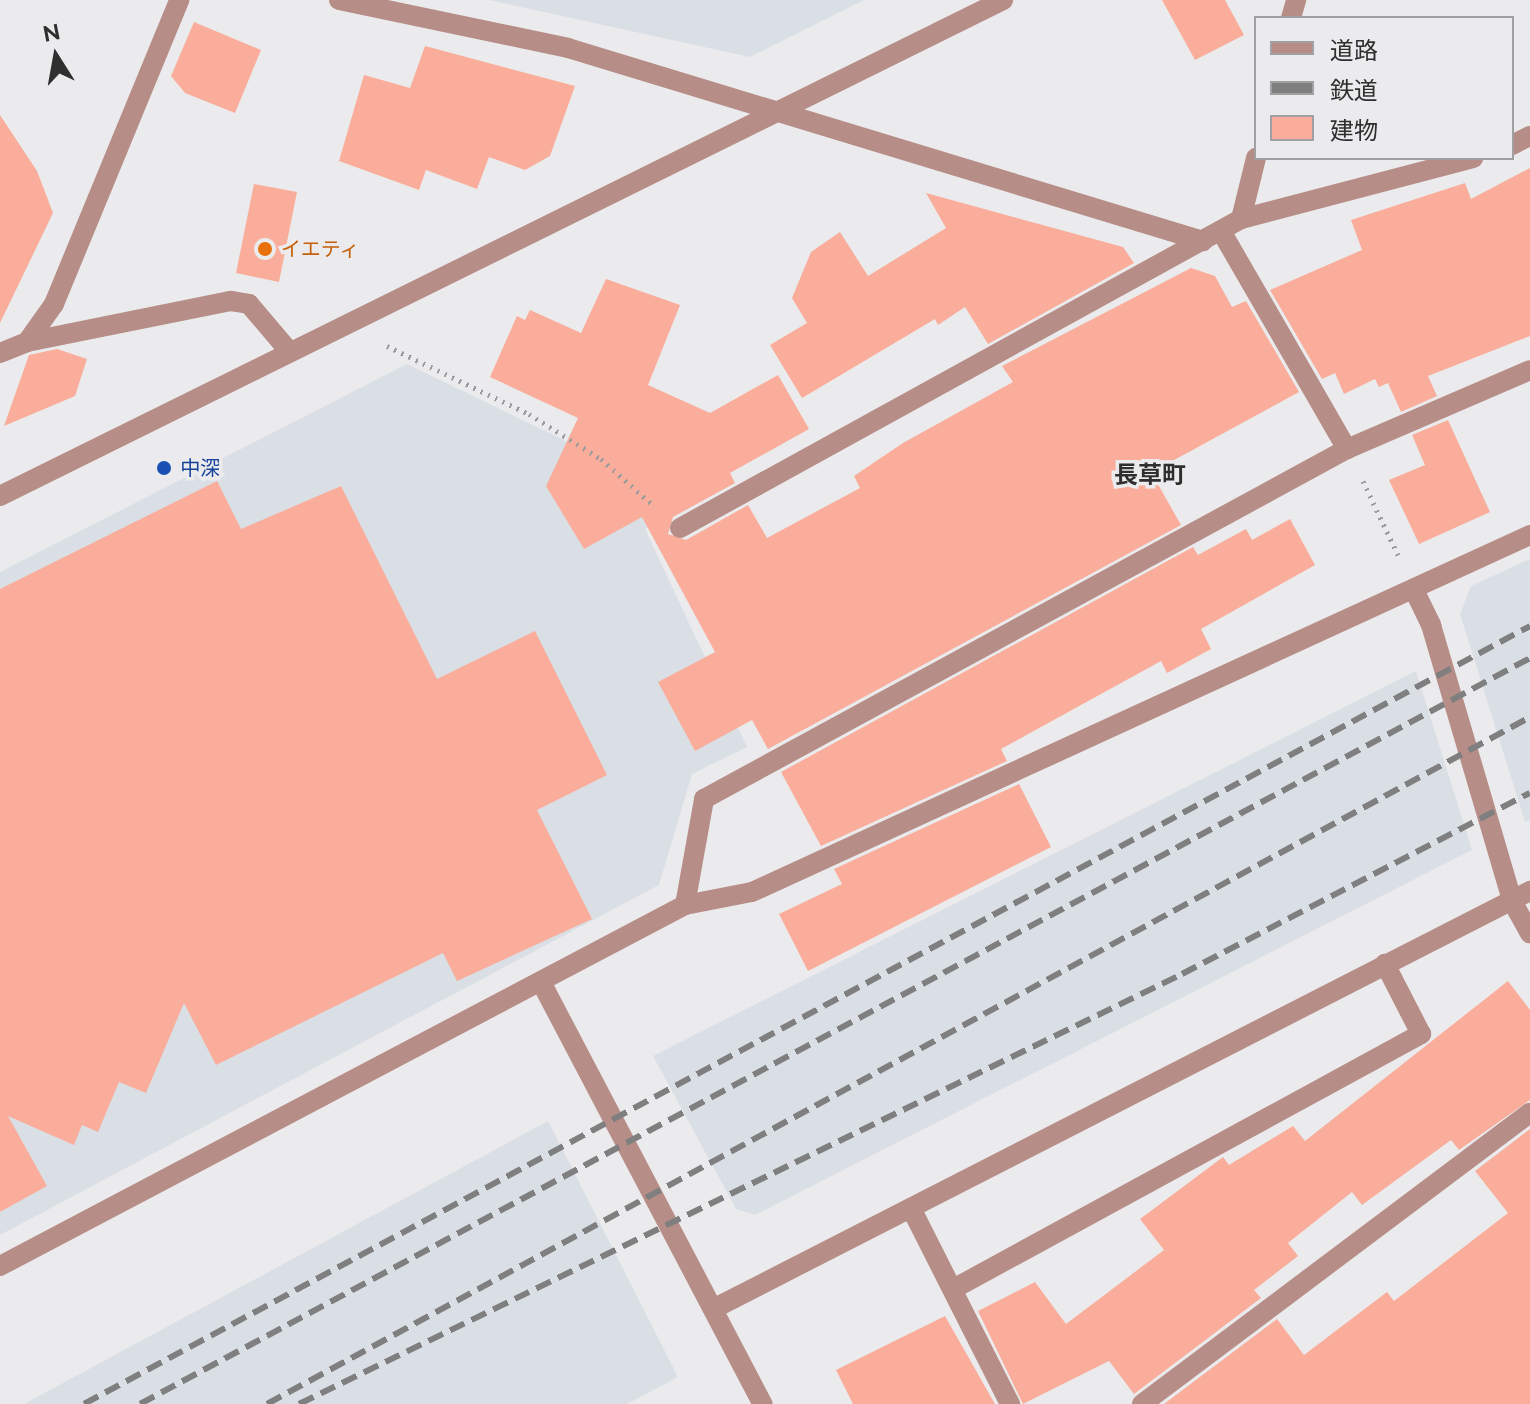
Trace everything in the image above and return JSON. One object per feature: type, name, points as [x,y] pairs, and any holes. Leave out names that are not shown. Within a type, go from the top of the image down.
[{"type":"street","points":[[27,342],[54,304],[179,0]]},
{"type":"street","points":[[339,0],[568,48],[1212,236],[1347,449]]},
{"type":"street","points":[[0,496],[339,324],[1003,0]]},
{"type":"street","points":[[1241,219],[1256,160]]},
{"type":"street","points":[[680,528],[1241,219],[1465,160]]},
{"type":"street","points":[[0,353],[27,342],[231,301],[249,304],[288,350]]},
{"type":"street","points":[[685,905],[704,799],[1347,449],[1530,370]]},
{"type":"street","points":[[0,1266],[685,905],[752,892],[1415,592],[1530,535]]},
{"type":"street","points":[[1415,592],[1512,901],[1530,933]]},
{"type":"street","points":[[713,1309],[1530,891]]},
{"type":"street","points":[[955,1288],[1421,1034],[1385,964]]},
{"type":"street","points":[[541,982],[763,1404]]},
{"type":"street","points":[[1142,1404],[1530,1113]]},
{"type":"street","points":[[911,1208],[955,1288],[963,1319],[1010,1404]]},
{"type":"path","points":[[339,324],[529,414],[601,459],[680,528]]},
{"type":"path","points":[[1347,449],[1415,592]]},
{"type":"shaded area","points":[[489,0],[864,0],[750,57]]},
{"type":"shaded area","points":[[407,364],[568,442],[658,521],[645,529],[747,747],[692,774],[659,885],[0,1235],[0,572]]},
{"type":"shaded area","points":[[1530,559],[1530,820],[1525,822],[1460,614],[1471,586]]},
{"type":"shaded area","points":[[1416,671],[1472,850],[755,1215],[736,1209],[653,1056]]},
{"type":"shaded area","points":[[548,1121],[678,1377],[627,1404],[24,1404]]},
{"type":"building","points":[[1162,0],[1225,0],[1244,35],[1195,60]]},
{"type":"building","points":[[194,22],[261,50],[235,113],[185,93],[171,76]]},
{"type":"building","points":[[425,46],[575,86],[550,156],[525,170],[489,157],[477,189],[426,170],[419,190],[339,161],[364,75],[410,88]]},
{"type":"building","points":[[0,115],[37,171],[53,213],[0,323]]},
{"type":"building","points":[[1530,168],[1530,336],[1428,376],[1437,396],[1401,412],[1388,383],[1379,387],[1375,379],[1344,394],[1335,373],[1322,379],[1270,290],[1362,250],[1351,220],[1465,183],[1471,199]]},
{"type":"building","points":[[254,184],[297,192],[279,282],[236,273]]},
{"type":"building","points":[[926,193],[1123,247],[1134,263],[988,344],[965,307],[938,325],[935,319],[802,398],[770,345],[807,323],[792,298],[811,252],[840,232],[868,276],[946,228]]},
{"type":"building","points":[[1191,268],[1215,276],[1232,307],[1246,301],[1299,392],[1165,465],[1169,472],[1155,479],[1181,525],[768,749],[752,720],[695,751],[658,682],[715,652],[642,517],[584,549],[546,486],[578,418],[490,377],[517,316],[525,320],[530,310],[581,333],[606,279],[680,305],[648,385],[710,413],[778,375],[809,429],[730,473],[735,483],[673,517],[668,534],[686,540],[748,505],[767,538],[860,488],[854,476],[903,443],[1013,382],[1002,366]]},
{"type":"building","points":[[57,349],[87,359],[75,396],[4,426],[29,355]]},
{"type":"building","points":[[1448,420],[1490,512],[1419,544],[1389,480],[1425,465],[1412,435]]},
{"type":"building","points":[[217,481],[241,529],[341,486],[437,679],[535,631],[607,775],[537,810],[592,919],[457,981],[443,953],[216,1065],[184,1003],[146,1093],[119,1082],[98,1132],[82,1125],[74,1145],[8,1116],[47,1186],[0,1212],[0,589]]},
{"type":"building","points":[[1290,519],[1315,565],[1201,629],[1211,649],[1167,673],[1161,661],[1001,749],[1007,761],[821,846],[781,772],[1193,547],[1198,555],[1246,529],[1252,540]]},
{"type":"building","points":[[1019,784],[1051,847],[808,971],[779,914],[842,884],[834,869]]},
{"type":"building","points":[[1508,981],[1530,1010],[1530,1100],[1459,1150],[1451,1140],[1362,1205],[1352,1192],[1288,1243],[1298,1256],[1254,1290],[1261,1298],[1134,1394],[1109,1361],[1023,1404],[978,1311],[1035,1282],[1066,1324],[1164,1250],[1140,1219],[1223,1157],[1229,1165],[1293,1126],[1305,1141]]},
{"type":"building","points":[[1530,1129],[1530,1404],[1164,1404],[1277,1319],[1304,1355],[1387,1292],[1394,1301],[1508,1213],[1475,1171]]},
{"type":"building","points":[[945,1316],[995,1404],[853,1404],[836,1370]]},
{"type":"railway","points":[[84,1404],[1530,626]]},
{"type":"railway","points":[[140,1404],[1530,658]]},
{"type":"railway","points":[[267,1404],[1530,717]]},
{"type":"railway","points":[[299,1404],[1182,974],[1530,793]]},
{"type":"place","name":"イエティ","points":[[265,249]]},
{"type":"place","name":"中深","points":[[164,468]]},
{"type":"district","name":"長草町","points":[[1150,475]]}]
